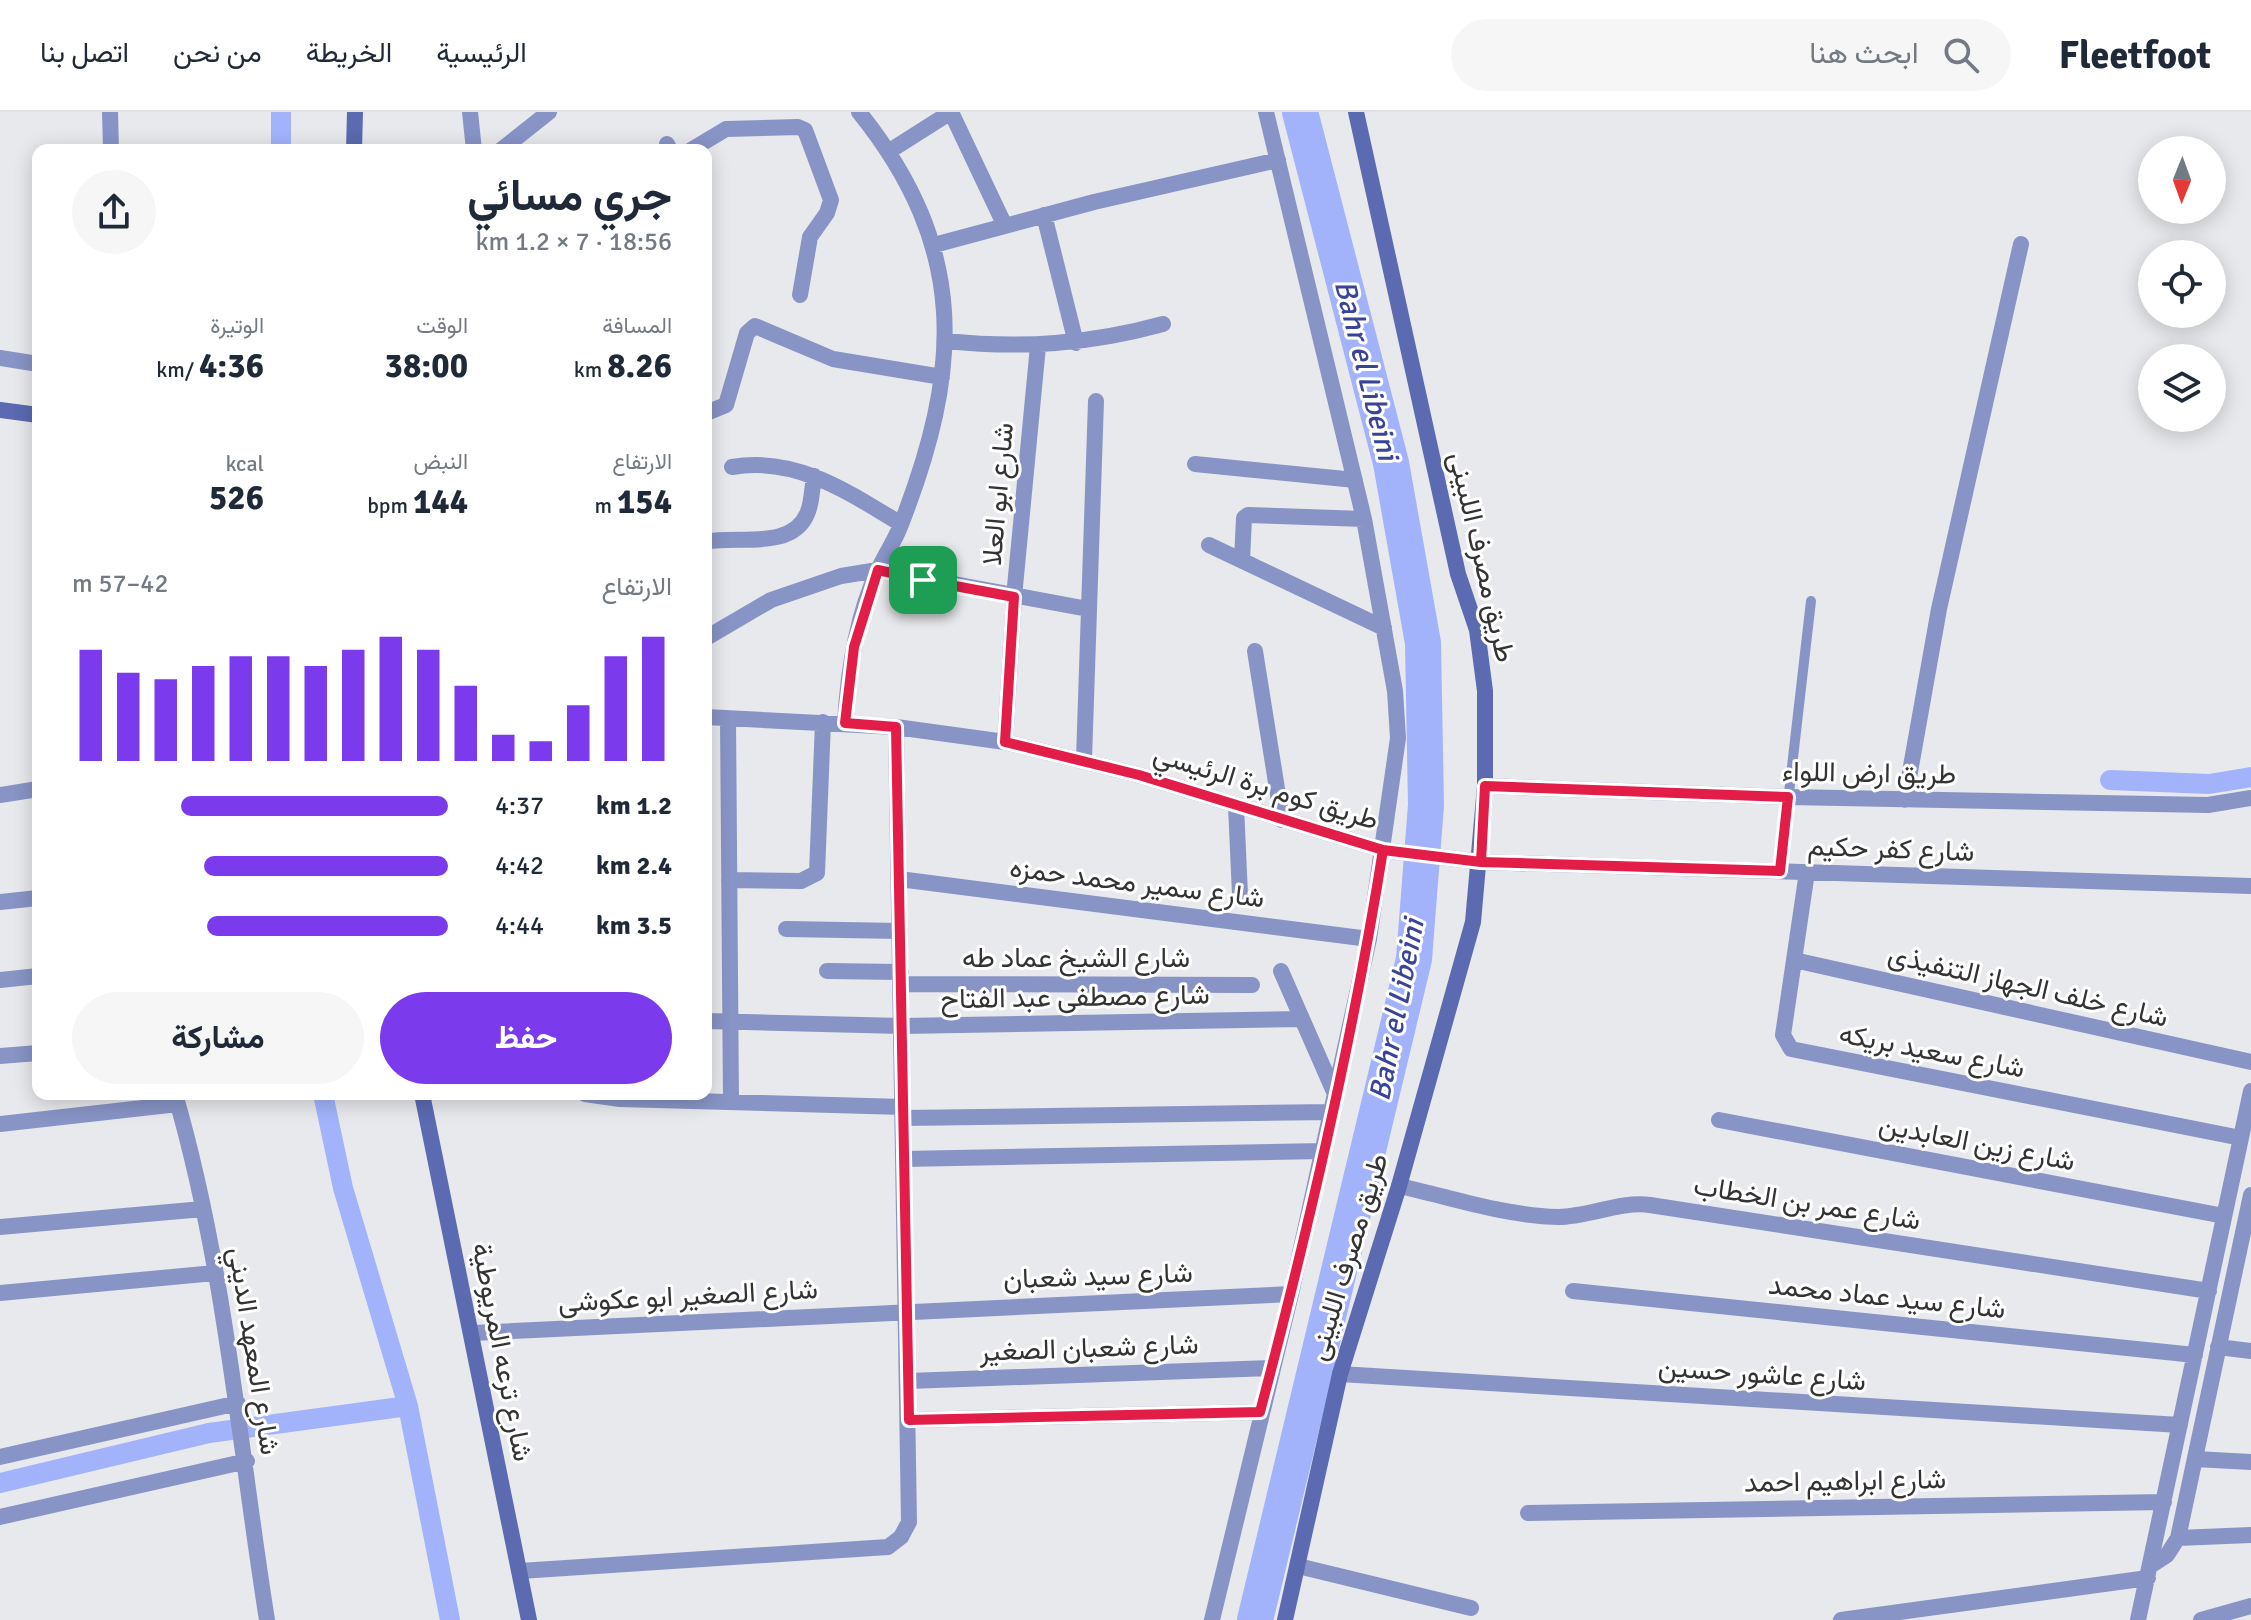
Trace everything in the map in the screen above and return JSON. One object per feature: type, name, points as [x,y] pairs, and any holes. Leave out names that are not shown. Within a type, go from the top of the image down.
[{"type":"street","points":[[110,112],[111,144]]},
{"type":"street","points":[[354,144],[355,112]]},
{"type":"street","points":[[470,112],[473,144]]},
{"type":"street","points":[[509,144],[549,112]]},
{"type":"street","points":[[725,112],[734,128]]},
{"type":"street","points":[[845,723],[854,647],[878,570],[901,524],[922,461],[942,377],[946,341],[944,293],[934,245],[907,181],[859,112]]},
{"type":"street","points":[[888,152],[951,112],[1005,226]]},
{"type":"street","name":"طريق مصرف اللبينى","points":[[1212,1620],[1291,1294],[1369,939],[1398,738],[1395,691],[1364,519],[1266,112]]},
{"type":"street","name":"طريق مصرف اللبينى","points":[[1285,1620],[1340,1374],[1460,979],[1481,862],[1485,786],[1485,691],[1477,630],[1458,574],[1356,112]]},
{"type":"street","points":[[700,144],[713,135],[734,128],[798,127],[807,134],[831,200],[827,213],[810,237],[800,295]]},
{"type":"street","points":[[934,245],[1044,215],[1278,160]]},
{"type":"street","points":[[1044,215],[1076,343]]},
{"type":"street","points":[[1905,800],[1939,609],[2021,244]]},
{"type":"street","points":[[946,341],[1038,346],[1076,343],[1163,324]]},
{"type":"street","points":[[712,411],[726,405],[747,333],[755,326],[848,363],[942,377]]},
{"type":"street","name":"شارع ابو العلا","points":[[1005,742],[1014,597],[1038,346]]},
{"type":"street","points":[[0,358],[32,363]]},
{"type":"street","points":[[1084,759],[1096,401]]},
{"type":"street","points":[[0,410],[32,414]]},
{"type":"street","points":[[732,467],[777,464],[814,476],[901,524]]},
{"type":"street","points":[[1195,464],[1355,480]]},
{"type":"street","points":[[712,542],[777,537],[789,533],[807,514],[814,476]]},
{"type":"street","points":[[1242,560],[1244,518],[1248,515],[1364,519]]},
{"type":"street","points":[[1209,545],[1384,628]]},
{"type":"street","points":[[712,634],[771,600],[841,576],[878,570],[1088,609]]},
{"type":"street","points":[[1255,651],[1282,820]]},
{"type":"street","name":"طريق كوم برة الرئيسي","points":[[712,718],[896,727],[1005,742],[1084,759],[1383,850],[1481,862]]},
{"type":"street","points":[[728,719],[731,1102]]},
{"type":"street","points":[[729,880],[801,881],[817,873],[823,722]]},
{"type":"street","points":[[520,1571],[888,1547],[901,1537],[909,1522],[896,727]]},
{"type":"street","name":"طريق ارض اللواء","points":[[1485,786],[1788,797],[2208,805],[2251,798]]},
{"type":"street","points":[[0,795],[32,790]]},
{"type":"street","points":[[1236,806],[1240,895]]},
{"type":"street","name":"شارع كفر حكيم","points":[[1481,862],[2251,886]]},
{"type":"street","name":"شارع سعيد بريكه","points":[[1807,872],[1783,1035],[1791,1049],[2241,1138]]},
{"type":"street","name":"شارع سمير محمد حمزه","points":[[899,879],[1369,939]]},
{"type":"street","points":[[0,902],[32,899]]},
{"type":"street","points":[[786,929],[900,931]]},
{"type":"street","name":"شارع خلف الجهاز التنفيذى","points":[[1794,960],[2251,1062]]},
{"type":"street","name":"شارع الشيخ عماد طه","points":[[827,971],[901,978],[1252,985]]},
{"type":"street","points":[[1281,971],[1335,1094]]},
{"type":"street","points":[[0,980],[32,977]]},
{"type":"street","name":"شارع مصطفى عبد الفتاح","points":[[712,1021],[902,1026],[1301,1019]]},
{"type":"street","points":[[0,1056],[32,1053]]},
{"type":"street","points":[[2138,1620],[2251,1091]]},
{"type":"street","points":[[0,1124],[169,1100]]},
{"type":"street","name":"شارع المعهد الديني","points":[[176,1100],[203,1209],[238,1403],[267,1620]]},
{"type":"street","name":"شارع ترعه المريوطية","points":[[423,1100],[529,1620]]},
{"type":"street","points":[[694,1100],[903,1112],[1331,1112]]},
{"type":"street","name":"شارع زين العابدين","points":[[1719,1120],[2224,1216]]},
{"type":"street","points":[[904,1159],[1323,1151]]},
{"type":"street","name":"شارع عمر بن الخطاب","points":[[1399,1186],[1543,1216],[1578,1216],[1640,1204],[2209,1291]]},
{"type":"street","points":[[1841,1620],[2149,1572],[2167,1555],[2178,1538],[2251,1195]]},
{"type":"street","points":[[0,1227],[203,1209]]},
{"type":"street","points":[[0,1293],[215,1273]]},
{"type":"street","points":[[2232,1282],[2251,1284]]},
{"type":"street","name":"شارع سيد عماد محمد","points":[[1573,1291],[2195,1355]]},
{"type":"street","name":"شارع سيد شعبان","points":[[907,1310],[1291,1294]]},
{"type":"street","name":"شارع الصغير ابو عكوشى","points":[[472,1333],[907,1310]]},
{"type":"street","points":[[2218,1347],[2251,1351]]},
{"type":"street","name":"شارع شعبان الصغير","points":[[908,1381],[1271,1368]]},
{"type":"street","name":"شارع عاشور حسين","points":[[1340,1374],[2180,1425]]},
{"type":"street","points":[[0,1457],[238,1403]]},
{"type":"street","points":[[909,1420],[1260,1412]]},
{"type":"street","points":[[2195,1459],[2251,1462]]},
{"type":"street","points":[[0,1517],[247,1461]]},
{"type":"street","name":"شارع ابراهيم احمد","points":[[1528,1513],[2164,1502]]},
{"type":"street","points":[[2178,1538],[2251,1535]]},
{"type":"street","points":[[1298,1566],[1471,1608]]},
{"type":"street","points":[[2201,1620],[2251,1606]]},
{"type":"lane","points":[[1780,871],[1811,601]]},
{"type":"waterway","points":[[281,112],[281,144]]},
{"type":"waterway","name":"Bahr el Libeini","points":[[1255,1620],[1414,959],[1426,805],[1423,643],[1391,463],[1300,112]]},
{"type":"waterway","points":[[2110,780],[2209,784],[2251,777]]},
{"type":"waterway","points":[[324,1100],[343,1188],[408,1406],[450,1620]]},
{"type":"waterway","points":[[0,1483],[209,1433],[408,1406]]},
{"type":"route","points":[[923,580],[878,570],[854,647],[845,723],[896,727],[909,1420],[1260,1412],[1291,1294],[1352,1017],[1369,939],[1383,850],[1481,862],[1780,871],[1788,797],[1485,786],[1481,862],[1400,853],[1383,850],[1084,759],[1005,742],[1014,597],[923,580]]}]
